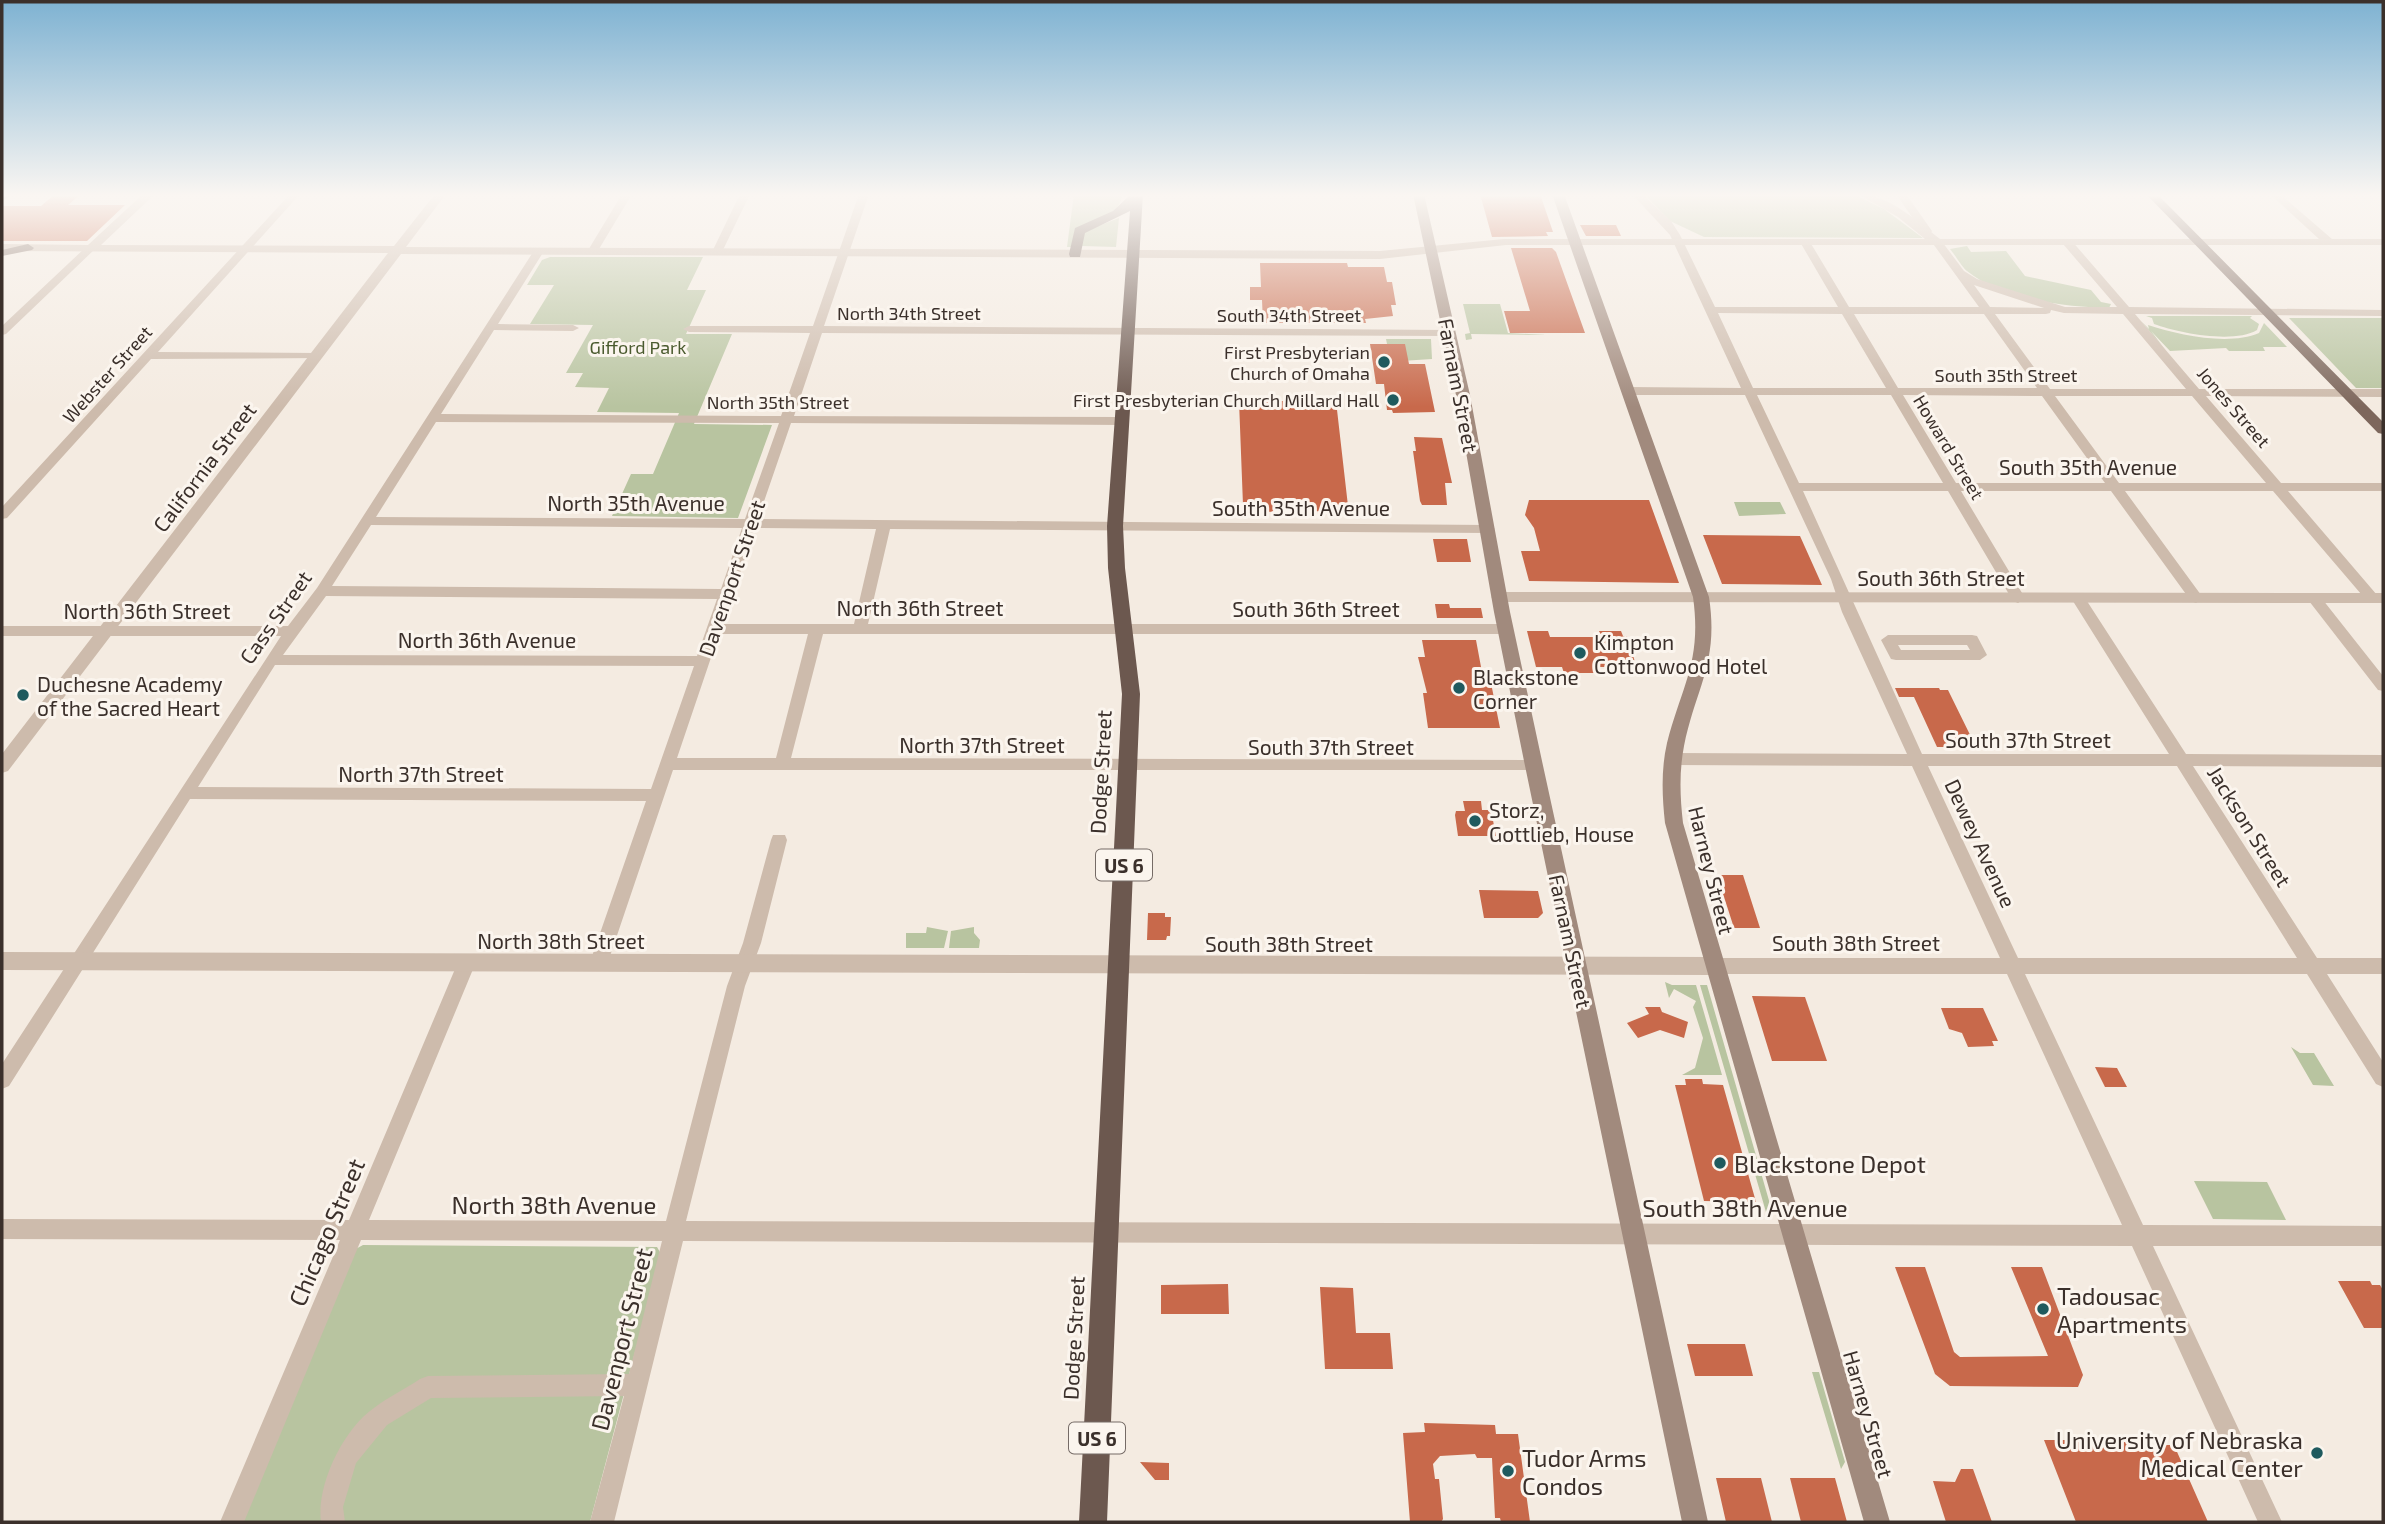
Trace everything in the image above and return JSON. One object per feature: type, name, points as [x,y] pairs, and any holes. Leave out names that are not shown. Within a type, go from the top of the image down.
[{"type":"highway","name":"Dodge Street","points":[[1093,1522],[1131,689],[1126,628],[1116,573],[1115,526],[1132,265]]},
{"type":"main road","name":"Farnam Street","points":[[1434,265],[1488,529],[1505,629],[1695,1522]]},
{"type":"main road","name":"Harney Street","points":[[1582,265],[1702,597],[1705,622],[1704,653],[1699,678],[1681,726],[1673,759],[1671,791],[1677,836],[1877,1522]]},
{"type":"main road","points":[[2221,265],[2383,430]]},
{"type":"street","points":[[2,332],[73,265]]},
{"type":"street","name":"Webster Street","points":[[2,515],[229,265]]},
{"type":"street","name":"California Street","points":[[2,766],[385,265]]},
{"type":"street","name":"Cass Street","points":[[2,1080],[271,660],[321,591],[530,265]]},
{"type":"street","name":"Davenport Street","points":[[599,962],[839,265]]},
{"type":"street","name":"Dewey Avenue","points":[[1688,265],[1793,486],[2270,1522]]},
{"type":"street","name":"Howard Street","points":[[1819,265],[2018,598]]},
{"type":"street","points":[[1954,265],[2196,598]]},
{"type":"street","name":"Jones Street","points":[[2087,265],[2277,487],[2378,598]]},
{"type":"street","points":[[1960,273],[1997,290],[2056,308],[2081,312],[2383,313]]},
{"type":"street","points":[[1709,310],[2043,311],[2056,308]]},
{"type":"street","points":[[490,327],[573,328]]},
{"type":"street","name":"North 34th Street","points":[[689,330],[1128,331]]},
{"type":"street","name":"South 34th Street","points":[[1128,331],[1449,333]]},
{"type":"street","points":[[148,355],[316,356]]},
{"type":"street","name":"South 35th Street","points":[[1628,391],[2383,393]]},
{"type":"street","name":"North 35th Street","points":[[433,418],[1123,421]]},
{"type":"street","name":"South 35th Avenue","points":[[1793,486],[2383,487]]},
{"type":"street","name":"North 35th Avenue","points":[[366,521],[1115,526]]},
{"type":"street","points":[[860,628],[884,525]]},
{"type":"street","name":"South 35th Avenue","points":[[1115,526],[1488,529]]},
{"type":"street","points":[[321,591],[726,594]]},
{"type":"street","name":"South 36th Street","points":[[1499,597],[2378,598]]},
{"type":"street","name":"Jackson Street","points":[[2078,598],[2383,1079]]},
{"type":"street","points":[[2314,598],[2383,686]]},
{"type":"street","name":"North 36th Street","points":[[714,629],[1126,628]]},
{"type":"street","name":"South 36th Street","points":[[1126,628],[1505,629]]},
{"type":"street","points":[[782,764],[817,629]]},
{"type":"street","name":"North 36th Street","points":[[2,631],[292,631]]},
{"type":"street","points":[[1888,640],[1972,640],[1980,655],[1896,655],[1892,648],[1888,640]]},
{"type":"street","points":[[1866,647],[1892,648]]},
{"type":"street","name":"North 36th Avenue","points":[[271,660],[702,661]]},
{"type":"street","name":"South 37th Street","points":[[1673,759],[2383,761]]},
{"type":"street","name":"North 37th Street","points":[[667,764],[1128,766]]},
{"type":"street","name":"South 37th Street","points":[[1128,766],[1534,766]]},
{"type":"street","name":"North 37th Street","points":[[185,793],[656,795]]},
{"type":"street","name":"Davenport Street","points":[[602,1522],[669,1263],[683,1187],[779,840]]},
{"type":"street","name":"North 38th Street","points":[[2,961],[1119,964]]},
{"type":"street","name":"Chicago Street","points":[[232,1522],[467,962]]},
{"type":"street","name":"South 38th Street","points":[[1119,964],[1577,967],[2383,966]]},
{"type":"street","name":"North 38th Avenue","points":[[2,1229],[1106,1232]]},
{"type":"street","name":"South 38th Avenue","points":[[1106,1232],[2383,1236]]},
{"type":"street","points":[[333,1522],[331,1507],[346,1457],[379,1417],[428,1387],[637,1385]]},
{"type":"green space","name":"Gifford Park","points":[[539,265],[699,265],[687,290],[706,290],[686,334],[732,334],[694,424],[772,425],[738,518],[612,516],[631,474],[653,474],[679,413],[597,412],[609,388],[575,387],[583,373],[566,373],[593,325],[530,324],[554,285],[527,285]]},
{"type":"green space","points":[[2017,265],[2025,276],[2091,290],[2101,302],[2111,304],[2109,308],[2035,300],[1981,281],[1963,266]]},
{"type":"green space","points":[[1463,304],[1500,304],[1508,333],[1547,335],[1471,334],[1472,339],[1466,340],[1465,334],[1470,333]]},
{"type":"green space","points":[[2146,316],[2252,316],[2250,318],[2259,324],[2257,330],[2221,337],[2191,334],[2164,327],[2154,324],[2152,318]]},
{"type":"green space","points":[[2289,318],[2383,318],[2383,388],[2356,388]]},
{"type":"green space","points":[[2141,321],[2149,329],[2148,325],[2219,339],[2247,337],[2259,333],[2264,323],[2287,347],[2263,347],[2265,351],[2229,351],[2226,348],[2170,351],[2151,331],[2166,351]]},
{"type":"green space","points":[[1386,339],[1431,339],[1432,359],[1401,361]]},
{"type":"green space","points":[[1734,502],[1780,502],[1786,514],[1739,516]]},
{"type":"green space","points":[[927,927],[948,931],[944,948],[906,948],[906,933],[926,933]]},
{"type":"green space","points":[[974,927],[974,933],[980,940],[979,948],[949,948],[951,931]]},
{"type":"green space","points":[[1665,982],[1672,985],[1696,985],[1722,1075],[1682,1075],[1695,1068],[1703,1038],[1693,1007],[1696,1001],[1674,989],[1669,998]]},
{"type":"green space","points":[[1700,985],[1707,985],[1772,1211],[1766,1212]]},
{"type":"green space","points":[[2291,1047],[2300,1053],[2314,1053],[2334,1086],[2313,1085]]},
{"type":"green space","points":[[2194,1181],[2267,1182],[2286,1220],[2213,1219]]},
{"type":"green space","points":[[363,1245],[657,1247],[661,1254],[590,1522],[239,1522],[352,1251]]},
{"type":"green space","points":[[1812,1372],[1819,1372],[1845,1462],[1841,1469]]},
{"type":"building","points":[[1260,265],[1384,267],[1387,282],[1392,282],[1396,305],[1391,305],[1393,316],[1365,319],[1366,323],[1263,323],[1262,300],[1250,300],[1250,287],[1261,287]]},
{"type":"building","points":[[1516,265],[1561,265],[1585,333],[1510,333],[1504,311],[1530,311]]},
{"type":"building","points":[[1370,344],[1405,344],[1409,364],[1425,364],[1435,412],[1393,413],[1392,410],[1387,410],[1384,384],[1376,384]]},
{"type":"building","points":[[1239,401],[1336,401],[1348,506],[1339,506],[1340,511],[1252,512],[1252,505],[1243,505]]},
{"type":"building","points":[[1414,437],[1442,438],[1452,483],[1445,483],[1447,505],[1422,505],[1420,501],[1413,451],[1416,451]]},
{"type":"building","points":[[1529,500],[1649,500],[1679,583],[1529,581],[1521,551],[1540,551],[1534,528],[1525,515]]},
{"type":"building","points":[[1703,535],[1800,536],[1822,585],[1722,584]]},
{"type":"building","points":[[1433,539],[1467,539],[1471,562],[1437,562]]},
{"type":"building","points":[[1435,604],[1449,604],[1450,608],[1481,608],[1483,618],[1437,618]]},
{"type":"building","name":"Kimpton Cottonwood Hotel","points":[[1527,631],[1548,631],[1550,637],[1601,637],[1599,631],[1621,631],[1623,636],[1627,636],[1635,662],[1630,662],[1632,667],[1596,667],[1598,673],[1564,673],[1562,667],[1536,667]]},
{"type":"building","name":"Blackstone Corner","points":[[1422,640],[1476,640],[1484,683],[1491,683],[1500,728],[1428,728],[1423,693],[1427,693],[1418,657],[1425,657]]},
{"type":"building","points":[[1895,688],[1948,690],[1976,747],[1937,747],[1914,697],[1899,697]]},
{"type":"building","name":"Storz, Gottlieb, House","points":[[1463,801],[1481,801],[1482,810],[1491,810],[1496,836],[1458,836],[1455,815],[1456,811],[1465,811]]},
{"type":"building","points":[[1717,875],[1743,875],[1760,928],[1734,928]]},
{"type":"building","points":[[1479,890],[1538,891],[1543,913],[1538,918],[1484,918]]},
{"type":"building","points":[[1148,913],[1165,913],[1165,917],[1171,917],[1170,936],[1167,936],[1166,940],[1147,940]]},
{"type":"building","points":[[1752,996],[1805,997],[1827,1061],[1772,1061]]},
{"type":"building","points":[[1645,1007],[1660,1007],[1662,1012],[1688,1022],[1684,1038],[1660,1030],[1638,1038],[1627,1023],[1649,1014]]},
{"type":"building","points":[[1941,1008],[1983,1008],[1998,1041],[1992,1041],[1994,1046],[1968,1047],[1962,1033],[1949,1029]]},
{"type":"building","points":[[2095,1067],[2117,1068],[2127,1087],[2105,1087]]},
{"type":"building","name":"Blackstone Depot","points":[[1685,1079],[1702,1079],[1703,1084],[1723,1085],[1756,1202],[1704,1201],[1675,1085],[1686,1085]]},
{"type":"building","name":"Tadousac Apartments","points":[[1895,1267],[1925,1267],[1954,1352],[1960,1357],[2048,1356],[2011,1267],[2042,1267],[2083,1375],[2078,1387],[1950,1386],[1935,1374]]},
{"type":"building","points":[[2338,1281],[2370,1281],[2372,1285],[2380,1285],[2383,1290],[2383,1328],[2364,1328]]},
{"type":"building","points":[[1228,1284],[1229,1314],[1161,1314],[1161,1285]]},
{"type":"building","points":[[1320,1287],[1353,1288],[1356,1333],[1390,1333],[1393,1369],[1325,1369]]},
{"type":"building","points":[[1687,1344],[1745,1344],[1753,1376],[1695,1376]]},
{"type":"building","name":"Tudor Arms Condos","points":[[1424,1423],[1495,1425],[1496,1434],[1518,1434],[1530,1522],[1501,1522],[1500,1518],[1495,1518],[1492,1458],[1477,1458],[1475,1454],[1440,1456],[1433,1464],[1435,1479],[1439,1479],[1443,1519],[1441,1522],[1410,1522],[1403,1433],[1425,1432]]},
{"type":"building","points":[[2044,1440],[2128,1440],[2130,1445],[2174,1445],[2208,1522],[2076,1522]]},
{"type":"building","points":[[1140,1462],[1169,1463],[1169,1480],[1155,1480]]},
{"type":"building","points":[[1961,1469],[1973,1469],[1992,1522],[1946,1522],[1933,1481],[1955,1482]]},
{"type":"building","points":[[1716,1478],[1761,1478],[1772,1522],[1726,1522]]},
{"type":"building","points":[[1790,1478],[1835,1478],[1847,1522],[1801,1522]]},
{"type":"place","name":"First Presbyterian Church of Omaha","points":[[1384,362]]},
{"type":"place","name":"First Presbyterian Church Millard Hall","points":[[1393,400]]},
{"type":"place","name":"Kimpton Cottonwood Hotel","points":[[1580,653]]},
{"type":"place","name":"Blackstone Corner","points":[[1459,688]]},
{"type":"place","name":"Duchesne Academy of the Sacred Heart","points":[[23,695]]},
{"type":"place","name":"Storz, Gottlieb, House","points":[[1475,821]]},
{"type":"place","name":"Blackstone Depot","points":[[1720,1163]]},
{"type":"place","name":"Tadousac Apartments","points":[[2043,1309]]},
{"type":"place","name":"University of Nebraska Medical Center","points":[[2317,1453]]},
{"type":"place","name":"Tudor Arms Condos","points":[[1508,1471]]}]
